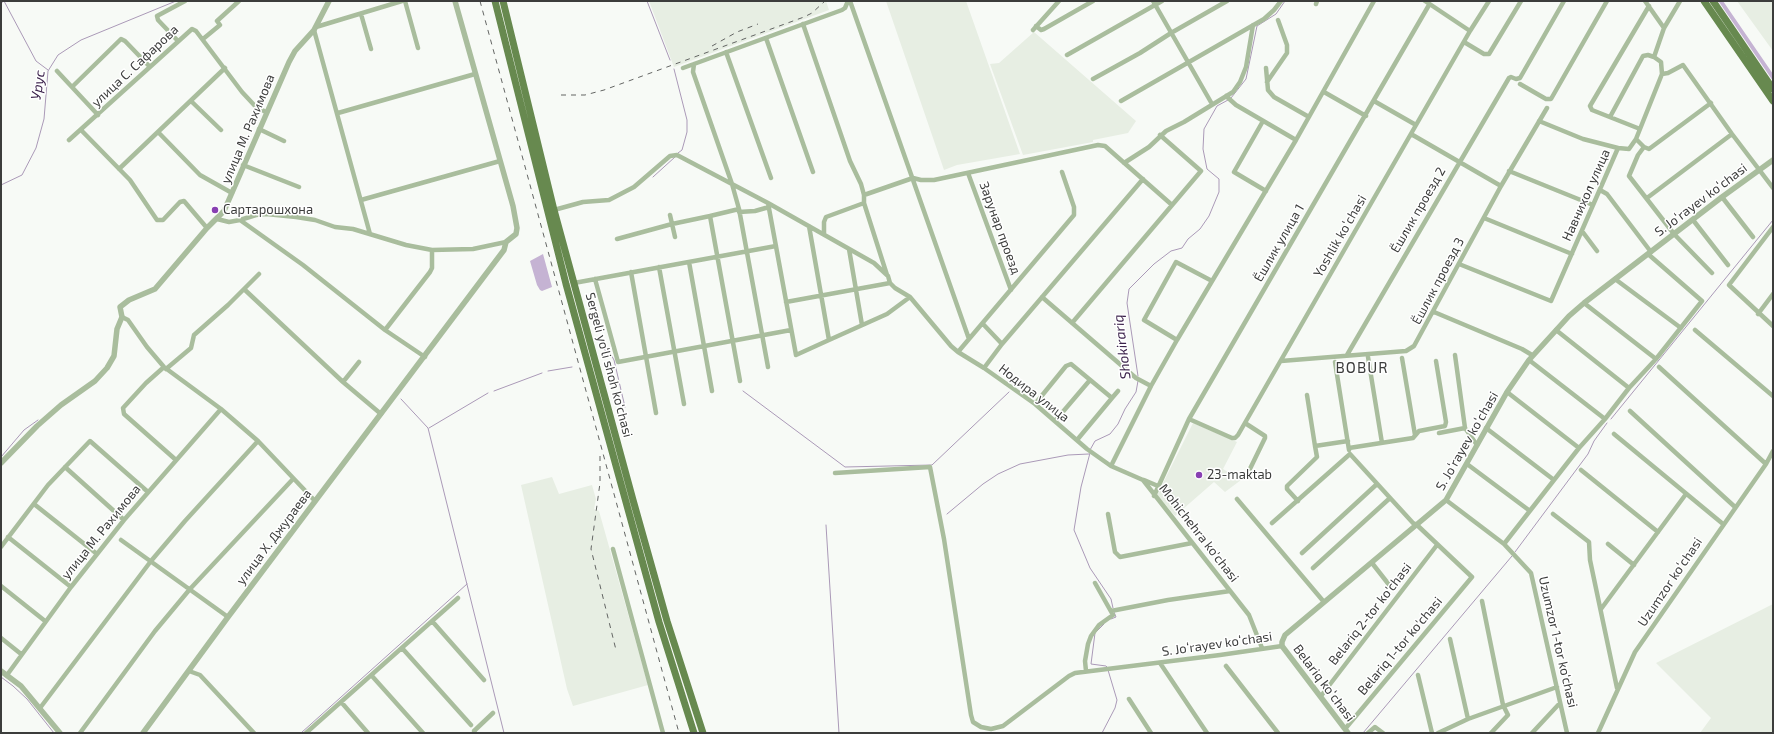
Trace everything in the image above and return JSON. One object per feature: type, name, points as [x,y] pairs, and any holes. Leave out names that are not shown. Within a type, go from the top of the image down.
[{"type":"main road","name":"Sergeli yo‘li shoh ko‘chasi","points":[[495,1],[564,278],[659,622],[694,733]]},
{"type":"main road","name":"Sergeli yo‘li shoh ko‘chasi","points":[[503,1],[554,210],[665,613],[703,733]]},
{"type":"main road","points":[[1704,1],[1773,101]]},
{"type":"main road","points":[[1713,1],[1773,89]]},
{"type":"street","points":[[178,41],[158,20],[157,16],[185,1]]},
{"type":"street","points":[[203,39],[220,25],[217,21],[239,1]]},
{"type":"street","name":"улица М. Рахимова","points":[[1,462],[37,426],[61,405],[94,381],[107,368],[114,358],[117,329],[122,317],[120,307],[131,299],[155,290],[226,207],[291,57],[315,29],[329,1]]},
{"type":"street","points":[[370,234],[315,29],[402,1]]},
{"type":"street","points":[[405,1],[418,48]]},
{"type":"street","name":"улица Х. Джураева","points":[[143,733],[228,617],[504,250],[506,242],[515,236],[517,228],[500,160],[455,1]]},
{"type":"street","points":[[683,68],[842,10],[849,1]]},
{"type":"street","points":[[849,1],[913,178],[969,340]]},
{"type":"street","points":[[1059,1],[1034,28],[1041,30],[1044,29],[1093,1]]},
{"type":"street","points":[[1068,55],[1154,3],[1162,1]]},
{"type":"street","points":[[1093,79],[1227,1]]},
{"type":"street","points":[[1121,101],[1253,25],[1274,10],[1281,1]]},
{"type":"street","points":[[1111,466],[1151,386],[1177,340],[1324,92],[1374,1]]},
{"type":"street","name":"Yoshlik koʻchasi","points":[[1189,419],[1232,438],[1235,438],[1238,435],[1470,30],[1489,1]]},
{"type":"street","points":[[1464,42],[1484,54],[1489,54],[1521,1]]},
{"type":"street","name":"Ёшлик проезд 2","points":[[1347,355],[1510,77],[1518,80],[1520,78],[1564,1]]},
{"type":"street","points":[[1520,84],[1546,99],[1551,99],[1607,1]]},
{"type":"street","points":[[1645,1],[1664,28]]},
{"type":"street","points":[[1654,58],[1664,28],[1680,1]]},
{"type":"street","points":[[1154,3],[1212,104]]},
{"type":"street","points":[[1427,3],[1470,30]]},
{"type":"street","name":"Ёшлик улица 1","points":[[1154,496],[1189,419],[1366,116],[1427,3]]},
{"type":"street","points":[[1640,129],[1592,110],[1590,106],[1649,6]]},
{"type":"street","points":[[361,14],[371,49]]},
{"type":"street","points":[[1267,82],[1287,53],[1287,45],[1278,20]]},
{"type":"street","points":[[786,302],[890,283],[864,204],[864,195],[850,161],[803,24]]},
{"type":"street","points":[[1124,163],[1150,147],[1166,130],[1184,122],[1212,104],[1228,98],[1240,82],[1246,67],[1253,25]]},
{"type":"street","name":"улица С. Сафарова","points":[[69,140],[82,130],[192,29],[196,31],[203,39],[242,92],[256,107],[266,112]]},
{"type":"street","points":[[766,38],[813,172]]},
{"type":"street","points":[[72,87],[121,39],[125,41],[150,67]]},
{"type":"street","points":[[726,52],[771,178]]},
{"type":"street","points":[[1610,117],[1644,56],[1648,55],[1661,62],[1662,74],[1636,139],[1644,147],[1650,149],[1711,103]]},
{"type":"street","points":[[694,64],[693,72],[732,184],[739,211],[768,367]]},
{"type":"street","points":[[1662,74],[1668,73],[1683,64],[1758,170],[1773,188]]},
{"type":"street","points":[[119,169],[225,68]]},
{"type":"street","points":[[1266,68],[1268,90],[1274,97],[1309,117]]},
{"type":"street","points":[[57,71],[98,115]]},
{"type":"street","points":[[338,113],[475,74]]},
{"type":"street","points":[[1324,92],[1366,116]]},
{"type":"street","points":[[1228,98],[1296,140]]},
{"type":"street","points":[[191,101],[221,130]]},
{"type":"street","points":[[1374,101],[1416,125]]},
{"type":"street","name":"Ёшлик проезд 3","points":[[1281,361],[1410,350],[1414,346],[1434,312],[1509,171],[1546,108]]},
{"type":"street","points":[[1263,120],[1234,172],[1266,191]]},
{"type":"street","points":[[1539,121],[1583,139],[1618,148]]},
{"type":"street","points":[[259,129],[284,141]]},
{"type":"street","points":[[82,130],[130,180],[158,220],[163,220],[180,202],[184,201],[207,228]]},
{"type":"street","points":[[158,132],[200,175],[232,193]]},
{"type":"street","points":[[1411,134],[1501,186]]},
{"type":"street","points":[[1647,198],[1732,134]]},
{"type":"street","points":[[1072,323],[1201,171],[1160,136]]},
{"type":"street","name":"Навнихол улица","points":[[1459,264],[1549,302],[1572,254],[1618,148],[1629,149],[1636,139]]},
{"type":"street","points":[[864,195],[913,178],[921,180],[934,180],[1098,145],[1105,146],[1172,205]]},
{"type":"street","points":[[1644,147],[1638,155],[1629,174],[1674,234],[1712,273]]},
{"type":"street","points":[[554,210],[583,202],[609,200],[634,188],[670,156],[676,155],[824,234],[874,263],[888,276]]},
{"type":"street","points":[[362,200],[500,160]]},
{"type":"street","name":"S. Joʻrayev koʻchasi","points":[[835,473],[930,467],[944,539],[970,715],[975,724],[987,729],[1000,728],[1069,676],[1086,671],[1160,663],[1282,646],[1282,640],[1287,632],[1372,563],[1446,500],[1507,392],[1530,358],[1556,330],[1584,303],[1722,197],[1773,160]]},
{"type":"street","points":[[243,165],[299,187]]},
{"type":"street","points":[[1509,171],[1593,205]]},
{"type":"street","points":[[958,352],[1074,215],[1074,207],[1062,172]]},
{"type":"street","name":"Зарунар проезд","points":[[968,173],[1011,290]]},
{"type":"street","points":[[984,368],[1002,344],[1143,179]]},
{"type":"street","points":[[1504,544],[1579,448],[1605,419],[1629,388],[1656,359],[1702,302],[1650,253],[1606,194],[1600,190]]},
{"type":"street","points":[[1722,197],[1753,237]]},
{"type":"street","points":[[824,234],[824,222],[826,217],[864,204]]},
{"type":"street","points":[[617,239],[672,224],[710,216],[739,211],[755,211],[769,205]]},
{"type":"street","points":[[769,205],[796,356],[887,314],[910,298]]},
{"type":"street","points":[[217,219],[229,222],[256,215],[281,215],[315,220],[335,227],[353,228],[406,245],[432,250],[473,249],[506,242]]},
{"type":"street","points":[[670,215],[675,237]]},
{"type":"street","points":[[710,216],[740,381]]},
{"type":"street","points":[[1484,218],[1572,254]]},
{"type":"street","points":[[240,220],[303,265],[385,330],[424,357]]},
{"type":"street","points":[[1693,220],[1728,265]]},
{"type":"street","points":[[809,226],[829,340]]},
{"type":"street","points":[[1773,227],[1729,285],[1758,314],[1773,326]]},
{"type":"street","points":[[1582,231],[1597,250]]},
{"type":"street","points":[[574,283],[776,246]]},
{"type":"street","points":[[849,249],[862,325]]},
{"type":"street","points":[[385,330],[430,272],[432,268],[432,250]]},
{"type":"street","points":[[689,262],[712,391]]},
{"type":"street","points":[[1177,340],[1144,321],[1176,262],[1212,281]]},
{"type":"street","points":[[659,267],[684,404]]},
{"type":"street","points":[[631,272],[656,413]]},
{"type":"street","points":[[176,460],[124,414],[123,408],[146,383],[191,348],[194,335],[245,290],[260,274]]},
{"type":"street","points":[[595,279],[618,362],[791,330]]},
{"type":"street","points":[[1615,279],[1681,328]]},
{"type":"street","name":"Нодира улица","points":[[890,283],[910,298],[950,346],[1035,404],[1095,454]]},
{"type":"street","points":[[245,290],[343,382],[381,414]]},
{"type":"street","points":[[1758,314],[1773,294]]},
{"type":"street","points":[[1042,297],[1136,378],[1151,386]]},
{"type":"street","points":[[1584,303],[1656,359]]},
{"type":"street","points":[[1434,312],[1522,348],[1530,358],[1605,419]]},
{"type":"street","points":[[122,317],[128,320],[147,347],[165,368],[220,408],[258,441],[315,501]]},
{"type":"street","points":[[983,324],[1002,344]]},
{"type":"street","points":[[1556,330],[1629,388]]},
{"type":"street","points":[[1695,330],[1773,396]]},
{"type":"street","points":[[1455,355],[1465,428],[1477,446]]},
{"type":"street","points":[[1368,357],[1382,443]]},
{"type":"street","points":[[1402,358],[1415,435]]},
{"type":"street","points":[[1272,523],[1349,451],[1382,443],[1413,438],[1419,431],[1442,427],[1446,424],[1436,361]]},
{"type":"street","points":[[343,382],[359,362]]},
{"type":"street","points":[[1335,362],[1349,451],[1412,523],[1417,525],[1437,545]]},
{"type":"street","points":[[1035,404],[1068,364],[1072,365],[1112,398]]},
{"type":"street","points":[[1659,367],[1766,464]]},
{"type":"street","points":[[1055,421],[1090,380]]},
{"type":"street","points":[[1077,440],[1118,391]]},
{"type":"street","points":[[1507,392],[1579,448]]},
{"type":"street","points":[[1298,500],[1286,486],[1317,457],[1307,395]]},
{"type":"street","name":"улица М. Рахимова","points":[[7,674],[45,621],[124,520],[220,408]]},
{"type":"street","points":[[1630,411],[1735,507]]},
{"type":"street","points":[[1245,423],[1266,438],[1247,475]]},
{"type":"street","points":[[1439,433],[1465,428]]},
{"type":"street","points":[[1486,428],[1554,480]]},
{"type":"street","points":[[1614,434],[1722,524]]},
{"type":"street","points":[[1,546],[64,467],[90,441],[148,492]]},
{"type":"street","points":[[40,708],[151,561],[185,521],[258,441]]},
{"type":"street","points":[[1315,446],[1348,441]]},
{"type":"street","name":"Uzumzor koʻchasi","points":[[1598,733],[1617,688],[1635,652],[1722,524],[1766,464],[1773,451]]},
{"type":"street","name":"Mohichehra ko'chasi","points":[[1095,454],[1111,466],[1143,480],[1154,496],[1249,615],[1262,648]]},
{"type":"street","points":[[1467,464],[1530,511]]},
{"type":"street","points":[[64,467],[124,520]]},
{"type":"street","points":[[1581,470],[1658,532]]},
{"type":"street","points":[[80,733],[155,631],[190,589],[293,479]]},
{"type":"street","points":[[1143,480],[1158,486]]},
{"type":"street","points":[[1302,553],[1377,484]]},
{"type":"street","points":[[1601,609],[1686,494]]},
{"type":"street","points":[[1313,568],[1390,498]]},
{"type":"street","points":[[1237,499],[1324,602]]},
{"type":"street","name":"Uzumzor 1-tor ko‘chasi","points":[[1446,500],[1504,544],[1531,573],[1567,733]]},
{"type":"street","points":[[34,504],[97,554]]},
{"type":"street","points":[[1108,514],[1115,552],[1120,557],[1192,543]]},
{"type":"street","points":[[1553,514],[1589,542],[1590,560],[1617,688]]},
{"type":"street","points":[[8,537],[71,587]]},
{"type":"street","points":[[121,540],[228,617]]},
{"type":"street","points":[[1608,544],[1634,565]]},
{"type":"street","name":"Belariq 1-tor ko'chasi","points":[[1346,732],[1472,577],[1437,545]]},
{"type":"street","name":"Belariq 2-tor ko'chasi","points":[[1321,696],[1437,545]]},
{"type":"street","points":[[613,549],[663,733]]},
{"type":"street","points":[[1372,563],[1390,586]]},
{"type":"street","points":[[1086,671],[1085,661],[1088,644],[1095,630],[1113,617],[1095,583]]},
{"type":"street","points":[[1,586],[45,621]]},
{"type":"street","points":[[1111,611],[1153,602],[1230,591]]},
{"type":"street","points":[[310,732],[458,598]]},
{"type":"street","points":[[1482,601],[1504,706],[1508,714],[1491,733]]},
{"type":"street","points":[[432,622],[484,680]]},
{"type":"street","points":[[1,638],[21,654]]},
{"type":"street","points":[[1450,639],[1468,719]]},
{"type":"street","name":"Belariq koʻchasi","points":[[1282,646],[1321,696],[1346,732]]},
{"type":"street","points":[[402,648],[471,725]]},
{"type":"street","points":[[1160,663],[1207,733]]},
{"type":"street","points":[[1226,666],[1278,733]]},
{"type":"street","points":[[1,671],[21,686],[60,733]]},
{"type":"street","points":[[189,671],[200,675],[254,733]]},
{"type":"street","points":[[1418,675],[1432,733]]},
{"type":"street","points":[[372,676],[423,733]]},
{"type":"street","points":[[1438,733],[1468,719],[1556,687]]},
{"type":"street","points":[[1129,699],[1151,733]]},
{"type":"street","points":[[342,702],[368,733]]},
{"type":"street","points":[[1532,733],[1560,703]]},
{"type":"street","points":[[475,733],[474,731],[493,713]]},
{"type":"street","points":[[1368,733],[1376,727],[1383,733]]},
{"type":"shaded area","points":[[649,1],[826,1],[829,10],[674,67]]},
{"type":"shaded area","points":[[886,1],[966,1],[1020,154],[957,165],[944,170]]},
{"type":"shaded area","points":[[1723,1],[1773,74],[1773,81],[1719,2]]},
{"type":"shaded area","points":[[1737,1],[1773,1],[1773,51]]},
{"type":"shaded area","points":[[1034,32],[1136,121],[1128,133],[1093,140],[1093,142],[1023,155],[990,64],[999,63]]},
{"type":"shaded area","points":[[543,254],[552,287],[542,291],[537,285],[530,261]]},
{"type":"shaded area","name":"23-maktab","points":[[1193,423],[1237,442],[1223,469],[1241,480],[1225,492],[1214,482],[1175,516],[1157,495]]},
{"type":"shaded area","points":[[552,477],[559,494],[592,485],[596,499],[594,509],[599,511],[648,685],[573,706],[567,689],[521,485]]},
{"type":"shaded area","points":[[1773,604],[1773,733],[1700,733],[1711,718],[1656,663]]},
{"type":"waterway","points":[[4,1],[36,61],[48,70]]},
{"type":"waterway","name":"Урус","points":[[1,185],[22,175],[36,148],[44,119],[48,71],[58,55],[81,40],[176,1]]},
{"type":"waterway","points":[[647,1],[670,60]]},
{"type":"waterway","name":"Shokirariq","points":[[1231,98],[1246,79],[1257,26],[1276,14],[1285,1]]},
{"type":"waterway","points":[[674,69],[687,120],[687,132],[682,150],[678,153]]},
{"type":"waterway","name":"Shokirariq","points":[[1138,376],[1127,303],[1129,289],[1154,264],[1171,251],[1182,248],[1188,239],[1200,229],[1209,216],[1219,192],[1219,179],[1207,169],[1203,149],[1204,129],[1217,106],[1228,100]]},
{"type":"waterway","points":[[653,177],[675,157]]},
{"type":"waterway","points":[[1611,419],[1773,220]]},
{"type":"waterway","points":[[602,349],[604,348],[606,352],[609,351],[614,360],[625,407]]},
{"type":"waterway","points":[[548,371],[572,367]]},
{"type":"waterway","points":[[494,391],[542,373]]},
{"type":"waterway","name":"Shokirariq","points":[[1090,450],[1095,441],[1110,434],[1118,424],[1125,409],[1136,392],[1138,381]]},
{"type":"waterway","points":[[743,391],[845,467],[932,465],[1009,392]]},
{"type":"waterway","points":[[429,428],[488,393]]},
{"type":"waterway","points":[[401,399],[428,428],[504,733]]},
{"type":"waterway","points":[[1,457],[24,430],[38,420]]},
{"type":"waterway","points":[[1515,552],[1588,454],[1594,441],[1607,423]]},
{"type":"waterway","name":"Shokirariq","points":[[1090,453],[1081,487],[1074,530],[1090,568],[1111,599],[1113,608]]},
{"type":"waterway","points":[[947,514],[983,484],[998,474],[1020,464],[1068,455],[1089,454]]},
{"type":"waterway","points":[[826,525],[839,733]]},
{"type":"waterway","points":[[1363,733],[1512,556]]},
{"type":"waterway","points":[[301,733],[467,584]]},
{"type":"waterway","name":"Shokirariq","points":[[1111,619],[1116,617],[1114,612]]},
{"type":"waterway","name":"Shokirariq","points":[[1104,624],[1095,633],[1091,664],[1107,667]]},
{"type":"waterway","name":"Shokirariq","points":[[1102,733],[1115,708],[1117,700],[1108,670]]},
{"type":"waterway","points":[[1,677],[27,699],[54,733]]},
{"type":"railway","points":[[480,1],[679,733]]},
{"type":"railway","points":[[561,95],[585,95],[604,90],[804,17],[812,13],[825,1]]},
{"type":"railway","points":[[712,46],[737,32],[758,24]]},
{"type":"railway","points":[[600,456],[600,483],[591,549],[616,650]]},
{"type":"place","name":"Сартарошхона","points":[[215,210]]},
{"type":"place","name":"23-maktab","points":[[1199,475]]},
{"type":"district","name":"BOBUR","points":[[1362,368]]}]
